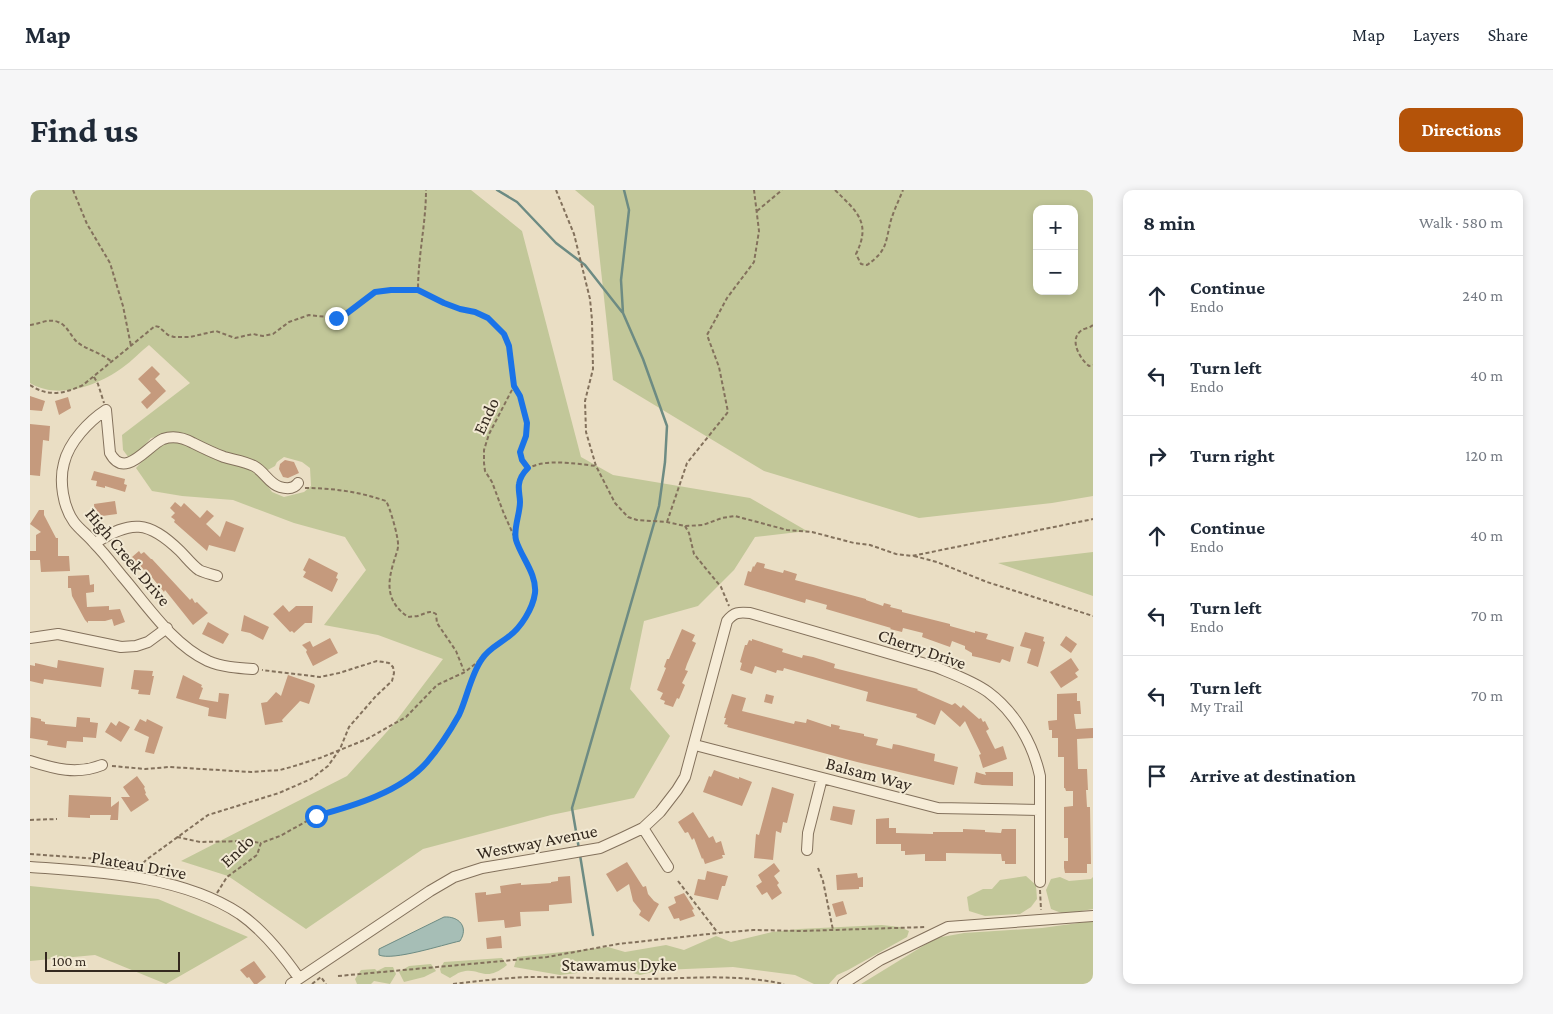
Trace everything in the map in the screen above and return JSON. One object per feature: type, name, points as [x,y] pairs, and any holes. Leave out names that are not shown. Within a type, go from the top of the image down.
[{"type":"street","points":[[106,410],[110,453],[122,462],[135,461],[153,444],[169,437],[176,437],[183,438],[224,457],[253,466],[262,471],[275,485],[290,488],[297,485]]},
{"type":"street","name":"High Creek Drive","points":[[106,410],[91,421],[72,446],[64,463],[62,484],[65,501],[73,521],[187,649],[209,661],[229,667],[253,669]]},
{"type":"street","points":[[95,544],[120,529],[143,527],[155,530],[163,535],[197,569],[217,576]]},
{"type":"street","name":"Cherry Drive","points":[[732,615],[739,612],[750,613],[936,667],[987,691],[1004,706],[1019,725],[1036,761],[1040,776],[1040,882]]},
{"type":"street","name":"Westway Avenue","points":[[295,981],[430,890],[454,877],[482,868],[600,848],[643,828],[660,812],[685,777],[724,630],[727,621],[732,615]]},
{"type":"street","points":[[30,638],[58,634],[121,647],[136,646],[148,642],[167,628]]},
{"type":"street","name":"Balsam Way","points":[[695,745],[938,808],[1039,810]]},
{"type":"street","points":[[30,761],[50,768],[79,771],[90,770],[102,765]]},
{"type":"street","points":[[807,850],[808,833],[822,778]]},
{"type":"street","points":[[643,828],[668,867]]},
{"type":"street","name":"Plateau Drive","points":[[30,867],[138,873],[214,899],[241,915],[273,945],[295,981]]},
{"type":"street","points":[[843,984],[880,960],[948,927],[1093,916]]},
{"type":"path","points":[[73,190],[87,224],[110,263],[123,306],[128,339],[131,346]]},
{"type":"path","points":[[30,385],[49,394],[70,391],[83,385],[155,326],[174,337],[190,337],[216,330],[235,338],[253,334],[263,336],[273,334],[289,322],[309,315],[336,318],[346,314],[375,292],[418,290],[418,271],[426,214],[426,190]]},
{"type":"path","points":[[667,522],[687,463],[728,412],[719,367],[707,335],[727,298],[754,262],[759,231],[754,190]]},
{"type":"path","points":[[756,212],[782,190]]},
{"type":"path","points":[[835,190],[859,215],[862,243],[856,254],[861,264],[867,265],[880,256],[888,241],[891,220],[903,190]]},
{"type":"path","points":[[556,191],[574,234],[590,299],[593,369],[586,400],[586,432],[596,466],[615,503],[628,517],[637,520],[667,522],[685,526],[704,525],[722,518],[735,516],[787,530],[812,532],[854,544],[870,545],[896,554],[937,562],[987,582],[1093,616]]},
{"type":"path","name":"Endo","points":[[214,899],[227,877],[257,855],[262,843],[280,836],[316,816],[351,807],[390,789],[421,768],[439,747],[459,714],[482,659],[491,648],[510,636],[523,620],[532,603],[535,591],[533,578],[485,471],[484,463],[484,450],[488,434],[514,386],[509,346],[504,334],[488,318],[444,303],[418,290]]},
{"type":"path","points":[[30,325],[56,321],[64,325],[79,343],[105,355],[112,362]]},
{"type":"path","points":[[1093,325],[1082,330],[1077,336],[1076,346],[1080,360],[1089,366],[1093,365]]},
{"type":"path","points":[[93,376],[98,384],[106,410]]},
{"type":"path","points":[[514,386],[520,396],[526,417],[526,436],[520,452],[522,460],[528,468]]},
{"type":"path","points":[[515,538],[520,502],[519,484],[528,468],[543,463],[596,466]]},
{"type":"path","points":[[297,485],[353,492],[386,501],[390,507],[398,539],[389,581],[392,600],[397,609],[408,617],[432,612],[436,614],[438,623],[456,651],[465,672]]},
{"type":"path","points":[[912,556],[1093,519]]},
{"type":"path","points":[[685,526],[689,533],[694,554],[721,586],[732,615]]},
{"type":"path","points":[[102,765],[145,769],[169,767],[236,772],[265,772],[309,762],[367,739],[406,717],[437,684],[465,672],[482,659]]},
{"type":"path","points":[[30,854],[128,861],[138,873],[146,860],[208,815],[279,793],[312,779],[328,766],[340,749],[349,728],[376,696],[392,681],[394,672],[393,667],[389,664],[376,661],[320,677],[276,670],[253,669]]},
{"type":"path","points":[[30,820],[57,819]]},
{"type":"path","points":[[177,837],[200,842],[247,841],[262,843]]},
{"type":"path","points":[[818,868],[823,881],[833,930]]},
{"type":"path","points":[[678,881],[718,933]]},
{"type":"path","points":[[1040,882],[1042,919]]},
{"type":"path","points":[[338,976],[538,958],[618,944],[753,930],[802,931],[931,927]]},
{"type":"path","name":"Stawamus Dyke","points":[[453,984],[529,978],[647,979],[719,976],[742,977],[784,984]]},
{"type":"path","points":[[312,984],[321,977],[326,984]]},
{"type":"green space","points":[[30,190],[471,190],[522,231],[581,457],[613,475],[750,498],[807,531],[755,537],[734,570],[698,606],[644,621],[630,689],[670,736],[634,798],[551,815],[423,849],[306,929],[228,876],[181,861],[347,776],[393,725],[443,659],[378,635],[324,625],[366,570],[345,537],[294,523],[233,500],[182,496],[152,491],[136,468],[154,449],[167,441],[180,441],[258,473],[272,492],[284,497],[304,492],[311,486],[310,468],[302,462],[284,457],[275,466],[266,471],[177,432],[151,438],[139,451],[129,458],[123,450],[122,435],[190,383],[149,345],[112,375],[77,389],[53,390],[41,388],[30,383]]},
{"type":"green space","points":[[575,190],[1093,190],[1093,496],[1052,503],[919,518],[764,471],[613,380],[594,206]]},
{"type":"green space","points":[[1093,552],[1093,596],[998,563]]},
{"type":"green space","points":[[1026,876],[1036,885],[1037,899],[1031,907],[1020,914],[985,916],[969,911],[967,897],[983,889],[992,889],[1000,880]]},
{"type":"green space","points":[[1060,877],[1069,881],[1091,879],[1093,877],[1093,909],[1064,914],[1051,909],[1046,890],[1051,879]]},
{"type":"green space","points":[[30,886],[158,899],[248,937],[166,984],[95,955],[30,961]]},
{"type":"green space","points":[[1093,921],[1093,984],[861,984],[936,938],[964,933],[1042,928]]},
{"type":"green space","points":[[882,925],[900,927],[909,931],[907,937],[837,975],[829,984],[814,984],[795,975],[733,967],[662,970],[640,975],[604,965],[587,972],[560,975],[514,967],[517,957],[608,947],[625,952],[666,945],[684,950],[716,936],[731,942],[772,932]]},
{"type":"green space","points":[[502,958],[507,965],[493,973],[467,971],[460,972],[450,978],[441,973],[440,969],[444,962]]},
{"type":"green space","points":[[431,964],[436,971],[424,977],[404,982],[399,972],[409,966]]},
{"type":"green space","points":[[385,967],[393,967],[396,974],[390,984],[374,981],[371,984],[357,984],[355,979],[361,970],[375,969],[377,971]]},
{"type":"water","points":[[444,917],[454,918],[461,923],[463,936],[460,941],[395,956],[379,955],[379,949]]},
{"type":"building","points":[[152,366],[160,374],[155,379],[166,391],[147,409],[141,402],[151,393],[138,379]]},
{"type":"building","points":[[30,396],[45,401],[42,411],[30,410]]},
{"type":"building","points":[[68,397],[71,408],[59,415],[55,401]]},
{"type":"building","points":[[30,424],[50,426],[49,441],[43,440],[40,476],[30,475]]},
{"type":"building","points":[[285,460],[294,462],[299,473],[288,478],[283,477],[279,469],[280,464]]},
{"type":"building","points":[[94,471],[125,479],[124,484],[127,485],[125,492],[105,486],[105,488],[96,486],[97,481],[91,480]]},
{"type":"building","points":[[115,501],[117,514],[95,517],[94,504]]},
{"type":"building","points":[[175,502],[181,507],[184,503],[200,518],[207,510],[214,516],[206,524],[220,537],[226,521],[244,528],[235,552],[209,545],[207,551],[174,522],[175,520],[171,517],[175,513],[170,508]]},
{"type":"building","points":[[39,510],[44,510],[44,515],[56,538],[58,538],[58,556],[69,556],[70,571],[41,572],[40,560],[30,560],[30,551],[36,551],[36,535],[41,532],[30,524]]},
{"type":"building","points":[[139,551],[141,554],[144,552],[152,559],[190,600],[192,598],[195,603],[197,602],[208,613],[193,625],[165,590],[164,592],[132,557]]},
{"type":"building","points":[[309,558],[338,573],[336,578],[338,579],[332,592],[303,577],[306,572],[303,570]]},
{"type":"building","points":[[757,562],[765,564],[764,568],[783,573],[784,570],[797,574],[795,580],[866,599],[883,606],[884,603],[891,605],[890,607],[902,610],[902,612],[950,624],[950,626],[975,633],[975,631],[988,634],[986,639],[1014,647],[1010,662],[1002,659],[1000,663],[972,656],[972,653],[965,649],[965,646],[952,641],[950,647],[922,637],[923,633],[903,628],[902,632],[890,629],[826,609],[827,605],[806,599],[805,603],[744,585],[748,571],[751,572]]},
{"type":"building","points":[[89,575],[90,585],[94,584],[94,592],[86,593],[87,607],[109,606],[109,610],[120,609],[125,622],[114,626],[112,619],[88,621],[88,623],[85,620],[72,596],[71,588],[68,588],[68,576]]},
{"type":"building","points":[[283,605],[289,612],[296,606],[313,606],[312,623],[305,623],[294,633],[290,632],[273,614]]},
{"type":"building","points":[[244,615],[269,627],[263,640],[250,633],[241,631]]},
{"type":"building","points":[[208,622],[229,634],[223,644],[202,634]]},
{"type":"building","points":[[682,629],[695,635],[692,641],[696,643],[685,670],[688,671],[682,683],[685,685],[673,707],[664,704],[665,701],[660,699],[663,693],[657,690],[666,668],[664,667],[667,659],[669,659]]},
{"type":"building","points":[[1025,632],[1044,637],[1043,641],[1045,642],[1038,667],[1027,663],[1031,649],[1020,646]]},
{"type":"building","points":[[1066,636],[1077,644],[1071,653],[1060,645]]},
{"type":"building","points":[[330,638],[338,653],[313,666],[306,652],[307,650],[302,645],[310,641],[313,647]]},
{"type":"building","points":[[752,639],[783,649],[782,652],[802,658],[803,655],[813,657],[835,664],[834,668],[918,689],[952,705],[955,703],[961,708],[963,705],[979,719],[981,718],[983,722],[985,721],[989,729],[986,731],[995,749],[1003,746],[1007,759],[983,768],[979,755],[981,754],[965,721],[960,727],[941,710],[935,725],[916,717],[917,714],[866,701],[868,692],[784,668],[783,671],[777,670],[776,673],[755,666],[752,674],[740,670],[742,663],[740,662],[745,645],[747,645],[749,640],[752,641]]},
{"type":"building","points":[[1071,658],[1079,670],[1075,673],[1078,677],[1061,688],[1050,672]]},
{"type":"building","points":[[58,660],[104,668],[101,687],[44,679],[43,684],[30,681],[30,665],[35,666],[35,663],[57,668]]},
{"type":"building","points":[[134,670],[153,671],[152,676],[154,676],[150,695],[138,694],[139,690],[131,689]]},
{"type":"building","points":[[183,675],[202,685],[201,687],[203,688],[199,699],[218,702],[219,693],[229,694],[226,719],[208,716],[209,708],[176,698]]},
{"type":"building","points":[[288,675],[314,684],[309,704],[300,701],[282,720],[283,722],[265,725],[261,703],[267,702],[276,692],[281,696]]},
{"type":"building","points":[[1077,693],[1081,714],[1074,714],[1076,729],[1093,728],[1093,738],[1077,739],[1078,769],[1087,769],[1088,790],[1086,790],[1087,807],[1090,807],[1091,864],[1087,864],[1087,873],[1065,873],[1064,861],[1068,861],[1068,838],[1064,838],[1064,807],[1073,806],[1073,791],[1066,791],[1064,788],[1064,757],[1058,757],[1058,738],[1052,738],[1052,730],[1049,730],[1048,721],[1057,720],[1057,694]]},
{"type":"building","points":[[732,694],[746,698],[742,711],[794,724],[795,721],[806,723],[807,719],[831,727],[831,724],[840,726],[839,729],[878,739],[876,745],[892,749],[893,744],[935,754],[934,761],[958,767],[954,785],[857,762],[727,727],[728,725],[724,724],[726,718],[724,718]]},
{"type":"building","points":[[766,694],[774,696],[772,704],[764,702]]},
{"type":"building","points":[[31,717],[41,719],[45,724],[76,727],[77,717],[90,718],[90,722],[98,723],[96,738],[83,737],[83,742],[67,741],[66,748],[47,745],[48,741],[30,738]]},
{"type":"building","points":[[140,719],[146,722],[147,719],[163,727],[154,754],[145,752],[149,737],[134,730]]},
{"type":"building","points":[[119,721],[130,727],[121,742],[105,732],[111,722],[116,726]]},
{"type":"building","points":[[714,770],[752,782],[742,806],[703,792],[709,776],[711,777]]},
{"type":"building","points":[[976,772],[986,775],[985,772],[1013,772],[1013,786],[974,783]]},
{"type":"building","points":[[137,776],[145,787],[145,794],[149,800],[131,812],[121,797],[130,797],[123,787]]},
{"type":"building","points":[[772,787],[794,794],[787,823],[783,822],[781,833],[776,831],[773,860],[754,858],[756,834],[759,835]]},
{"type":"building","points":[[69,795],[111,797],[111,807],[119,801],[118,820],[110,820],[111,815],[90,815],[90,818],[68,817]]},
{"type":"building","points":[[833,806],[855,810],[852,825],[830,820]]},
{"type":"building","points":[[693,812],[709,838],[713,836],[716,843],[721,841],[725,855],[722,855],[723,858],[705,864],[694,838],[692,840],[688,832],[685,833],[678,822]]},
{"type":"building","points":[[889,818],[889,828],[896,828],[896,833],[933,834],[933,832],[963,832],[963,829],[1001,833],[1002,829],[1016,829],[1016,864],[1005,864],[1005,861],[1002,861],[1001,854],[946,853],[946,861],[925,861],[925,854],[905,855],[905,851],[901,851],[901,844],[876,844],[876,819]]},
{"type":"building","points":[[627,862],[643,887],[646,886],[648,894],[659,904],[649,922],[639,915],[641,911],[633,901],[629,884],[617,892],[606,874]]},
{"type":"building","points":[[774,863],[780,871],[774,876],[779,883],[777,885],[782,893],[772,900],[767,892],[762,895],[756,886],[762,882],[758,875]]},
{"type":"building","points":[[707,871],[728,876],[725,886],[722,886],[718,900],[694,895],[698,879],[705,880]]},
{"type":"building","points":[[857,873],[858,878],[863,877],[863,887],[859,887],[859,889],[837,890],[836,875]]},
{"type":"building","points":[[570,876],[572,903],[549,905],[549,911],[520,912],[521,926],[505,928],[504,920],[478,922],[475,893],[486,892],[486,895],[501,893],[500,886],[521,883],[521,885],[551,883],[558,881],[558,877]]},
{"type":"building","points":[[684,893],[694,909],[692,910],[695,916],[680,921],[679,918],[674,919],[668,907],[676,903],[674,897]]},
{"type":"building","points":[[843,901],[847,914],[836,917],[832,904]]},
{"type":"building","points":[[501,936],[502,948],[487,949],[486,938]]},
{"type":"building","points":[[254,961],[266,977],[257,984],[254,984],[240,970]]},
{"type":"waterway","points":[[497,190],[517,202],[556,243],[585,265],[622,312]]},
{"type":"waterway","points":[[579,849],[572,808],[659,506],[665,462],[667,426],[643,359],[623,313],[621,280],[629,210],[624,190]]},
{"type":"waterway","points":[[580,855],[593,935]]},
{"type":"route","points":[[316,816],[351,807],[390,789],[411,776],[426,763],[439,747],[459,714],[482,659],[491,648],[510,636],[523,620],[532,603],[535,591],[533,578],[515,538],[520,502],[519,484],[528,468],[522,460],[520,452],[526,436],[527,423],[525,410],[514,386],[509,346],[504,334],[488,318],[444,303],[418,290],[375,292],[346,314],[336,318]]}]
